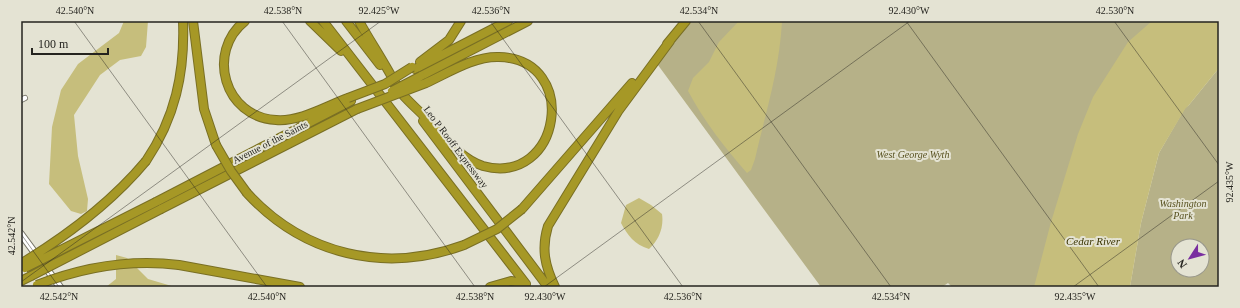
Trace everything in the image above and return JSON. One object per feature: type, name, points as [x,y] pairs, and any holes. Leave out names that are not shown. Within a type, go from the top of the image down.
[{"type":"highway","points":[[245,21],[235,31],[229,42],[223,66],[229,90],[245,110],[262,118],[284,120],[299,117],[350,99],[385,84],[413,68],[508,21]]},
{"type":"highway","points":[[310,21],[366,78]]},
{"type":"highway","points":[[323,21],[526,284],[511,281],[490,287]]},
{"type":"highway","name":"Leo P Rooff Expressway","points":[[346,21],[403,94],[548,287]]},
{"type":"highway","points":[[359,21],[403,94],[461,153],[482,165],[507,167],[523,162],[537,151],[550,132],[553,111],[549,89],[539,75],[518,60],[498,56],[482,59],[423,80]]},
{"type":"highway","points":[[413,68],[444,45],[453,35],[461,21]]},
{"type":"highway","name":"Avenue of the Saints","points":[[21,281],[357,109],[423,80],[528,21]]},
{"type":"highway","points":[[555,287],[546,268],[543,254],[544,240],[550,221],[619,110],[686,21]]},
{"type":"highway","points":[[22,267],[92,215],[126,184],[146,161],[164,130],[174,104],[181,73],[183,23]]},
{"type":"highway","points":[[193,23],[204,109],[216,144],[231,171],[248,193],[270,214],[297,234],[324,246],[352,254],[378,258],[415,258],[450,250],[497,229],[522,209],[670,41]]},
{"type":"highway","name":"Avenue of the Saints","points":[[22,267],[156,202],[350,99]]},
{"type":"highway","points":[[35,286],[64,275],[99,267],[136,263],[179,265],[300,287]]},
{"type":"main road","points":[[21,234],[60,287]]},
{"type":"green space","name":"West George Wyth","points":[[687,21],[1172,21],[1041,287],[952,287],[948,283],[942,287],[821,287],[655,61]]},
{"type":"green space","name":"Washington Park","points":[[1219,68],[1219,287],[1130,287],[1141,223],[1159,153],[1185,108]]},
{"type":"water","points":[[124,21],[148,21],[146,47],[141,56],[120,60],[100,75],[74,115],[78,156],[88,199],[87,211],[81,214],[71,211],[49,184],[52,127],[61,90],[78,64],[119,33]]},
{"type":"water","points":[[739,21],[782,22],[778,58],[772,91],[755,159],[751,170],[747,173],[715,134],[688,91],[693,78],[709,62],[719,42]]},
{"type":"water","name":"Cedar River","points":[[1152,21],[1219,21],[1219,68],[1185,109],[1159,153],[1141,223],[1130,287],[1034,287],[1051,222],[1078,134],[1093,97],[1128,42]]},
{"type":"water","points":[[639,198],[662,214],[660,233],[656,242],[649,249],[639,245],[632,239],[621,223],[626,205]]},
{"type":"water","points":[[116,255],[127,258],[148,279],[175,287],[106,287],[116,279]]}]
